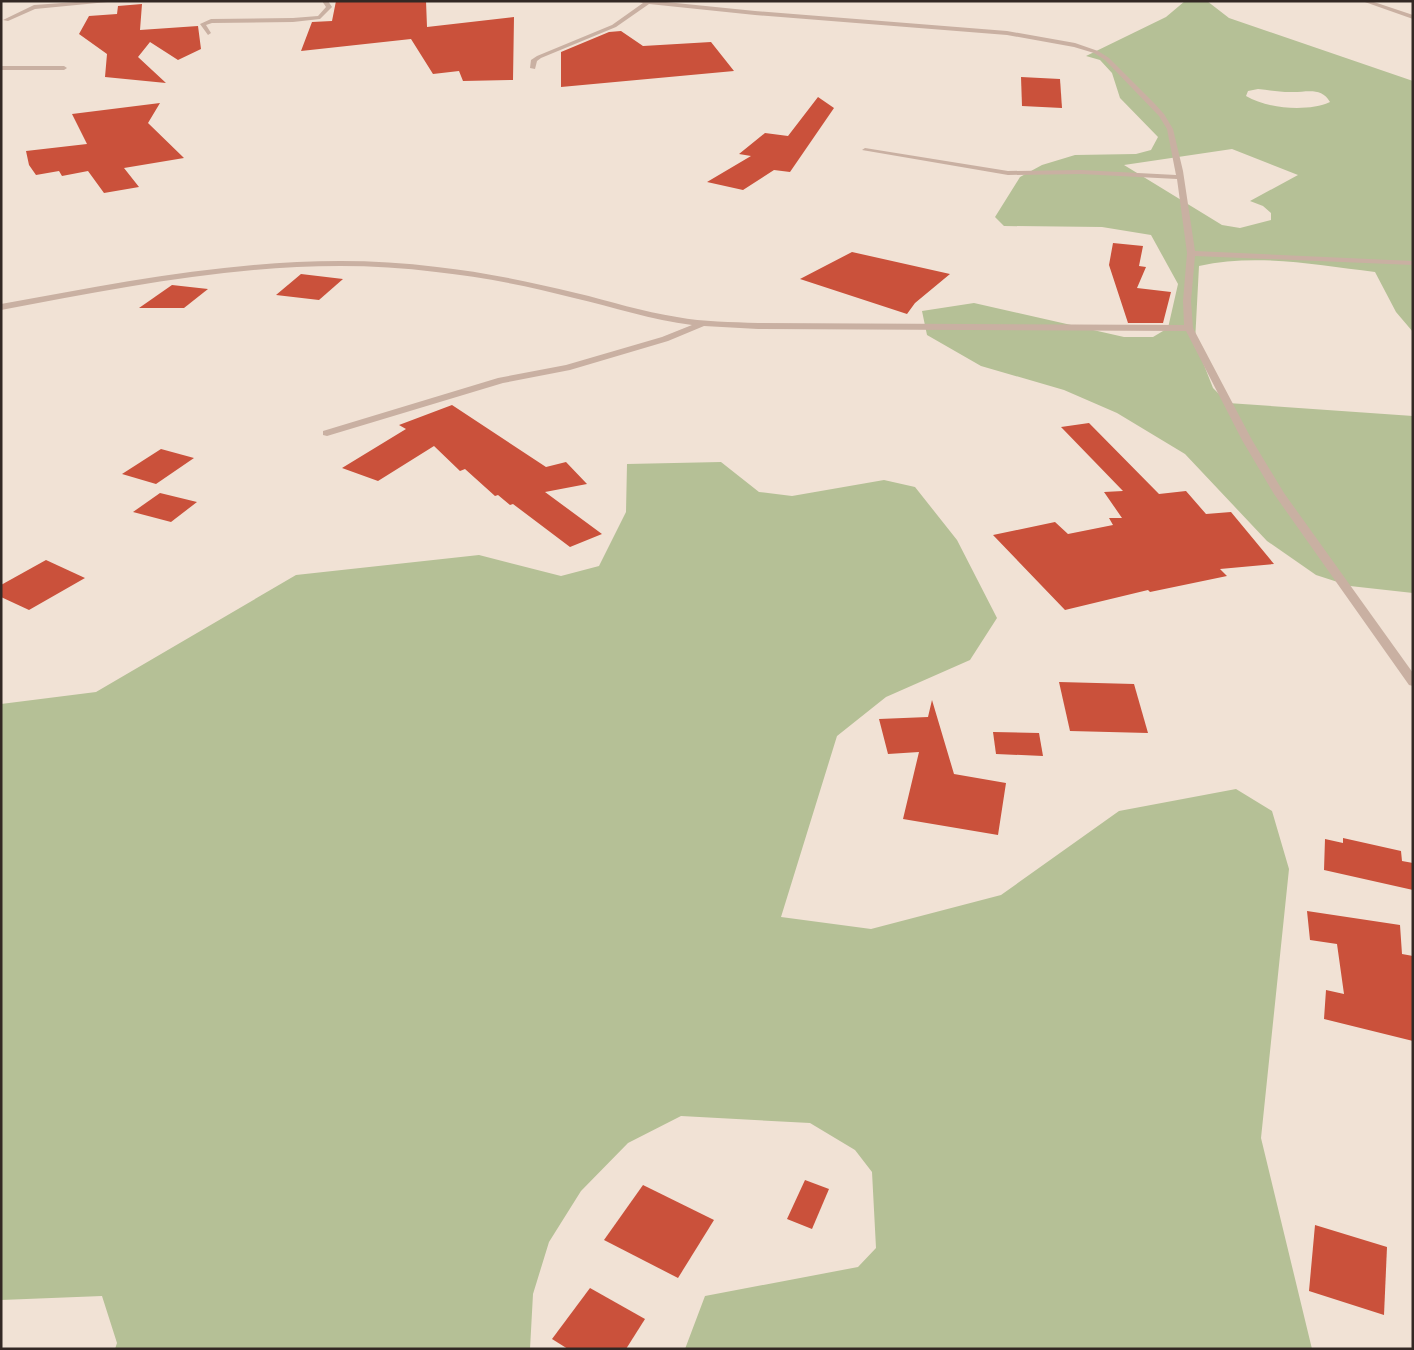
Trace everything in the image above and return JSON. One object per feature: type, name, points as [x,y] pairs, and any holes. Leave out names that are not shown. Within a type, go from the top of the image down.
[{"type":"street","points":[[6,20],[34,7],[115,1]]},
{"type":"street","points":[[208,33],[203,24],[211,21],[293,20],[320,17],[329,7],[325,1]]},
{"type":"street","points":[[638,1],[1007,32],[1075,45],[1096,52],[1107,59],[1162,115],[1170,129],[1180,177],[1191,253],[1187,301],[1189,328],[1247,440],[1280,494],[1413,682]]},
{"type":"street","points":[[1365,1],[1413,17]]},
{"type":"street","points":[[533,68],[534,60],[539,57],[614,26],[647,2]]},
{"type":"street","points":[[1,68],[64,68]]},
{"type":"street","points":[[865,150],[1008,172],[1081,172],[1180,177]]},
{"type":"street","points":[[1191,253],[1413,263]]},
{"type":"street","points":[[1,307],[177,276],[309,263],[376,264],[436,270],[560,292],[666,318],[703,323],[768,326],[1189,328]]},
{"type":"street","points":[[327,433],[501,380],[567,368],[665,339],[703,323]]},
{"type":"green space","points":[[1185,1],[1207,1],[1229,18],[1413,81],[1413,332],[1396,312],[1375,272],[1265,260],[1243,260],[1199,266],[1195,342],[1213,388],[1228,403],[1413,416],[1413,593],[1350,586],[1316,575],[1267,541],[1185,454],[1117,413],[1064,390],[981,366],[927,335],[922,311],[974,303],[1124,337],[1153,337],[1168,328],[1178,284],[1151,235],[1102,227],[1004,226],[995,217],[1020,177],[1042,165],[1075,155],[1136,154],[1151,150],[1158,137],[1120,98],[1112,73],[1100,60],[1086,56],[1166,17]],"holes":[[[1258,89],[1286,92],[1312,91],[1322,94],[1330,102],[1311,107],[1288,108],[1265,104],[1246,96],[1248,91]],[[1232,149],[1298,175],[1250,201],[1263,206],[1271,213],[1271,220],[1240,228],[1222,225],[1124,165]]]},
{"type":"green space","points":[[721,462],[759,492],[792,496],[884,480],[915,487],[957,540],[997,618],[970,660],[886,697],[837,736],[781,917],[871,929],[1001,895],[1119,811],[1236,789],[1272,811],[1289,869],[1261,1138],[1312,1349],[685,1349],[705,1296],[858,1267],[876,1248],[872,1172],[855,1150],[810,1123],[681,1116],[628,1143],[581,1191],[549,1242],[533,1294],[530,1349],[115,1349],[117,1343],[102,1296],[1,1300],[1,704],[96,692],[296,575],[479,555],[561,576],[599,566],[626,512],[627,464]]},
{"type":"building","points":[[336,1],[426,1],[427,27],[514,17],[513,80],[463,81],[459,71],[433,74],[411,39],[301,51],[312,22],[332,21]]},
{"type":"building","points":[[142,4],[140,30],[198,26],[201,49],[178,60],[150,42],[138,57],[166,83],[105,77],[107,54],[79,34],[89,16],[117,14],[118,6]]},
{"type":"building","points":[[621,31],[643,46],[711,42],[734,71],[561,87],[561,52],[609,32]]},
{"type":"building","points":[[1021,77],[1060,79],[1062,108],[1022,106]]},
{"type":"building","points":[[818,97],[834,108],[790,172],[774,170],[743,190],[707,182],[751,156],[739,154],[765,133],[788,136]]},
{"type":"building","points":[[160,103],[148,123],[184,158],[124,168],[139,187],[104,193],[88,171],[62,176],[59,171],[36,175],[29,165],[26,151],[87,144],[72,114]]},
{"type":"building","points":[[1113,243],[1143,246],[1139,266],[1146,267],[1137,288],[1171,292],[1163,323],[1128,323],[1109,265]]},
{"type":"building","points":[[852,252],[950,274],[915,303],[907,314],[800,279]]},
{"type":"building","points":[[301,274],[343,279],[319,300],[276,295]]},
{"type":"building","points":[[172,285],[208,289],[184,308],[139,308]]},
{"type":"building","points":[[452,405],[546,467],[566,462],[587,484],[545,492],[602,534],[570,547],[513,504],[510,505],[498,495],[495,496],[465,469],[460,471],[434,446],[378,481],[342,468],[406,429],[399,425]]},
{"type":"building","points":[[1089,423],[1159,494],[1186,491],[1206,514],[1231,512],[1274,564],[1220,569],[1227,576],[1150,592],[1148,590],[1065,610],[993,535],[1055,522],[1068,534],[1113,525],[1109,518],[1122,518],[1104,492],[1123,491],[1061,427]]},
{"type":"building","points":[[161,449],[194,458],[156,484],[122,474]]},
{"type":"building","points":[[160,493],[197,502],[171,522],[133,512]]},
{"type":"building","points":[[46,560],[85,578],[29,610],[1,597],[1,585]]},
{"type":"building","points":[[1059,682],[1134,684],[1148,733],[1070,731]]},
{"type":"building","points":[[932,700],[954,774],[1006,783],[998,835],[903,819],[919,752],[888,754],[879,719],[928,717]]},
{"type":"building","points":[[993,732],[1039,733],[1043,756],[996,754]]},
{"type":"building","points":[[1343,838],[1401,851],[1402,861],[1413,863],[1413,890],[1324,870],[1325,839],[1343,843]]},
{"type":"building","points":[[1307,911],[1400,925],[1402,954],[1413,956],[1413,1041],[1324,1019],[1326,990],[1344,994],[1337,944],[1310,940]]},
{"type":"building","points":[[805,1180],[829,1189],[812,1229],[787,1219]]},
{"type":"building","points":[[643,1185],[714,1220],[678,1278],[604,1240]]},
{"type":"building","points":[[1315,1225],[1387,1247],[1384,1315],[1309,1291]]},
{"type":"building","points":[[590,1288],[645,1319],[626,1349],[568,1349],[552,1339]]}]
